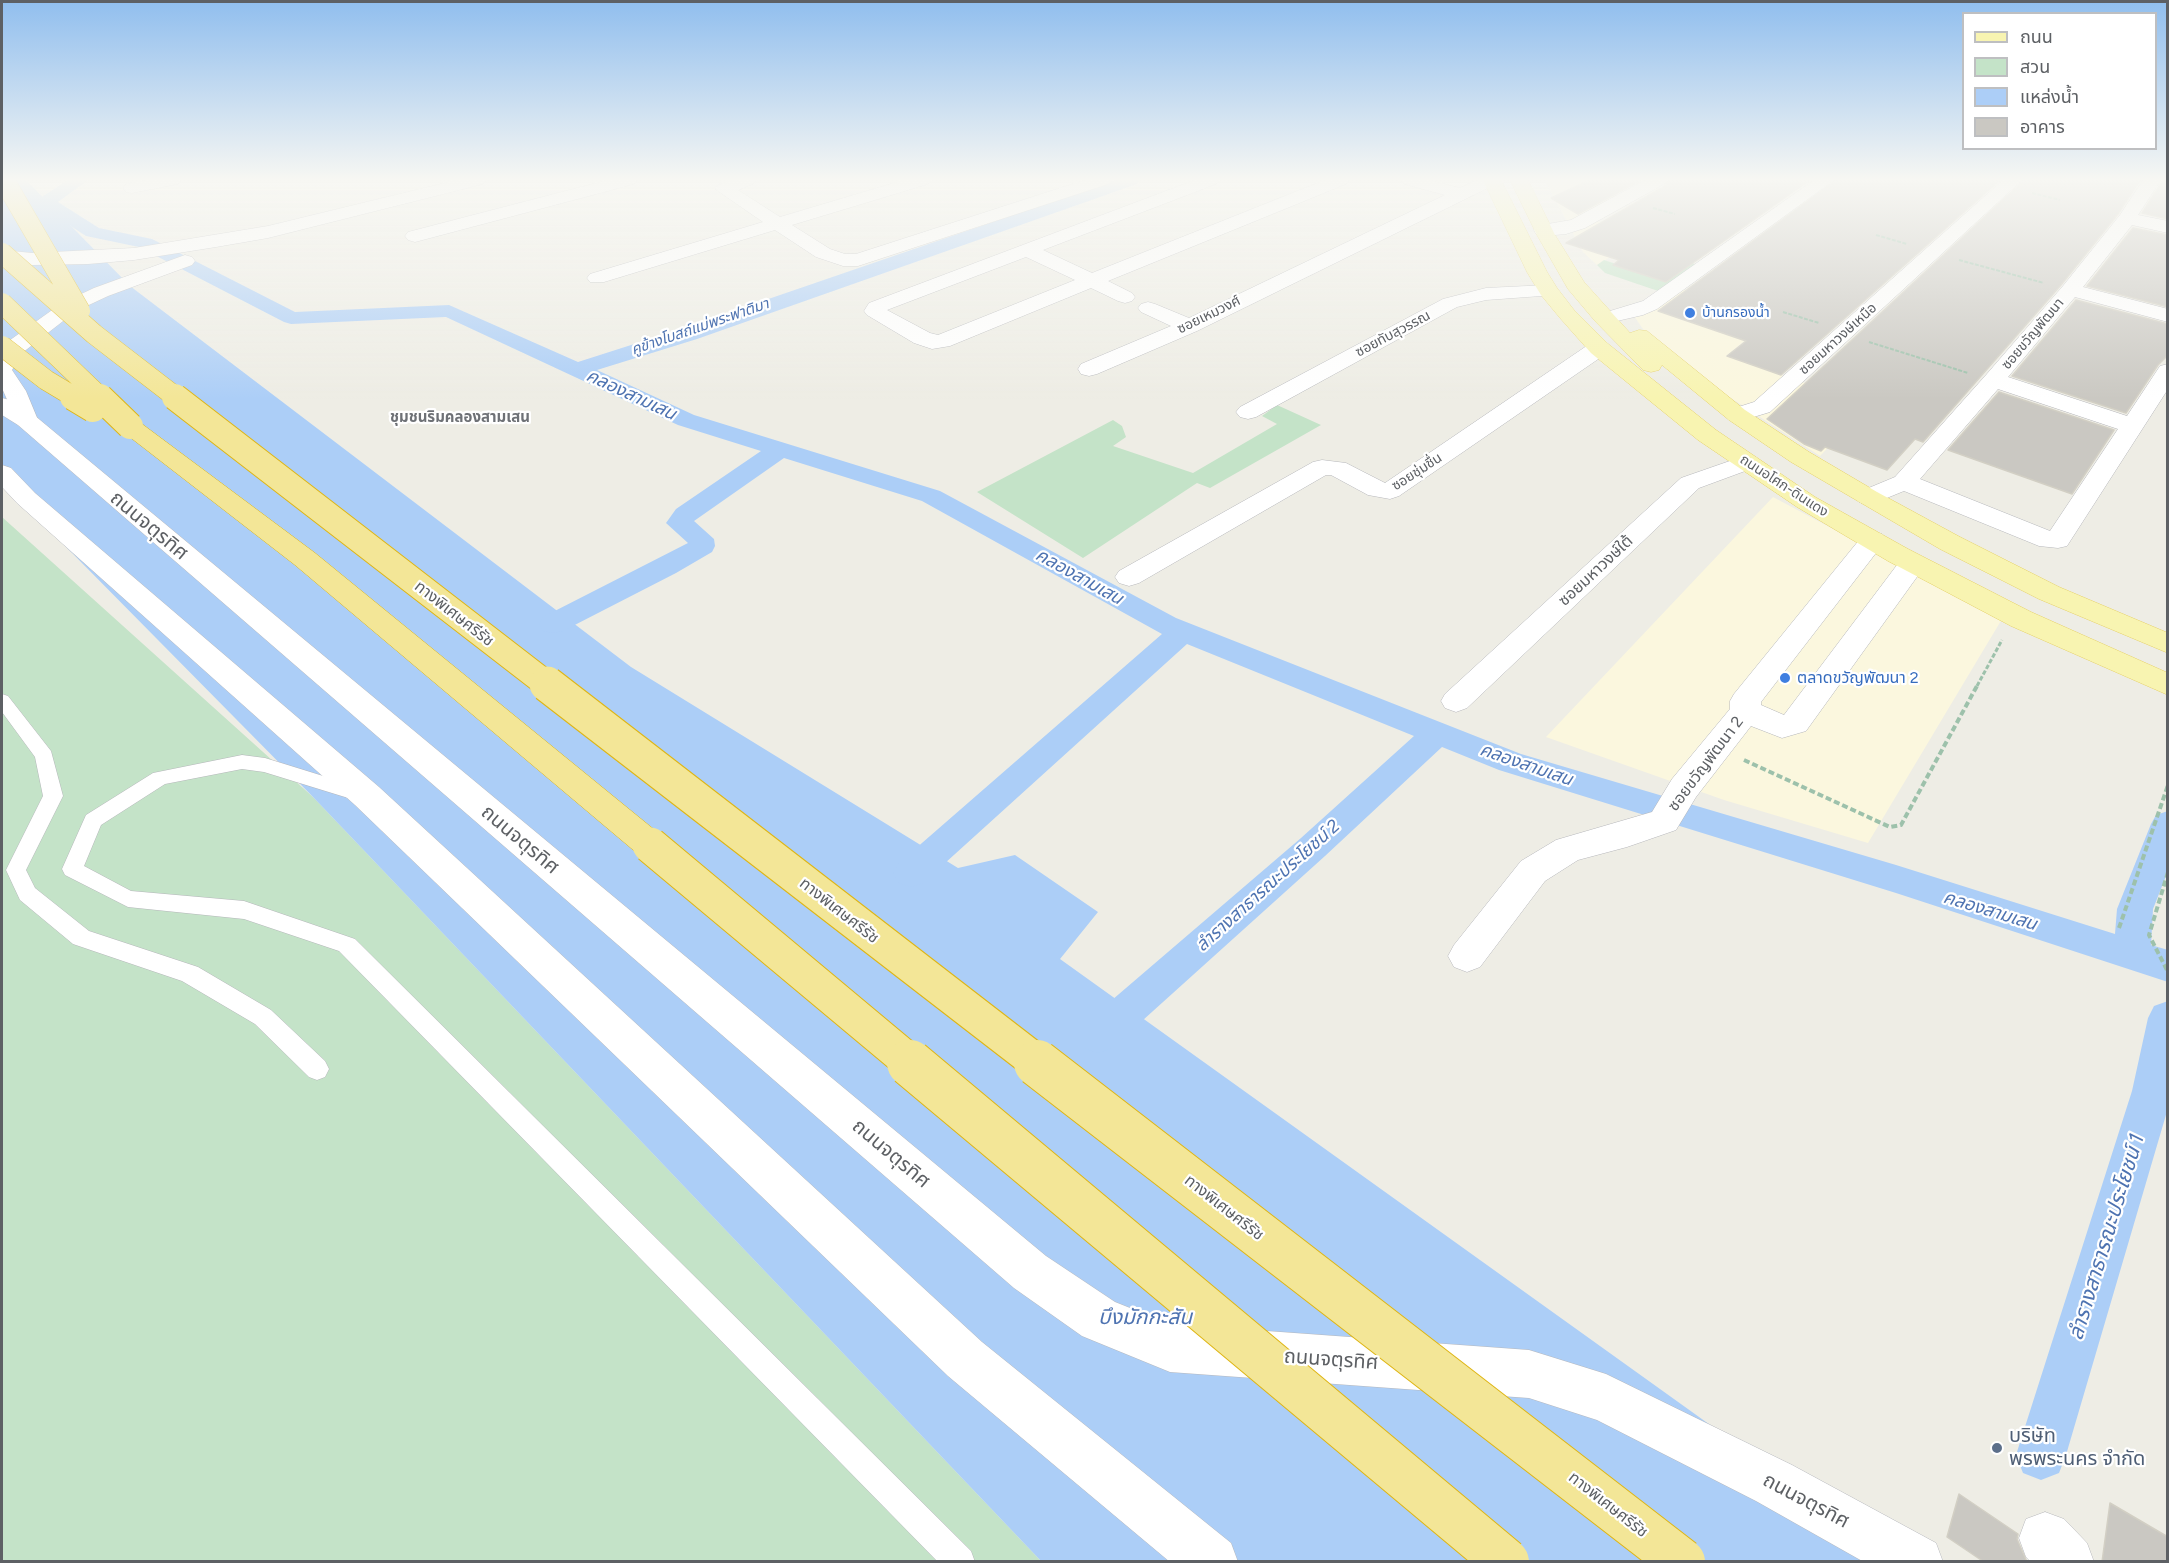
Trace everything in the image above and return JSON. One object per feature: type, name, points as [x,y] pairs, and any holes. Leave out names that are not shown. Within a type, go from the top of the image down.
[{"type":"highway","points":[[45,253],[94,334]]},
{"type":"highway","name":"ทางพิเศษศรีรัช","points":[[2,255],[94,334],[1682,1562]]},
{"type":"highway","points":[[2,303],[130,426],[305,559],[1506,1562]]},
{"type":"highway","points":[[2,346],[55,386],[90,407],[130,426]]},
{"type":"main road","name":"ถนนอโศก-ดินแดง","points":[[1528,253],[1548,291],[1599,348],[1707,435],[1806,502],[1913,563],[2021,619],[2168,685]]},
{"type":"main road","name":"ถนนอโศก-ดินแดง","points":[[1556,253],[1575,285],[1637,353],[1734,432],[1870,517],[1964,567],[2168,661]]},
{"type":"main road","name":"ถนนอโศก-ดินแดง","points":[[1561,253],[1617,315],[1652,348],[1737,415],[1800,457],[1950,543],[2049,593],[2168,644]]},
{"type":"street","points":[[2,255],[32,259],[136,253]]},
{"type":"street","points":[[2,368],[14,348],[69,307],[101,292],[210,253]]},
{"type":"street","points":[[597,278],[679,253]]},
{"type":"street","points":[[825,253],[833,258],[858,260],[880,253]]},
{"type":"street","points":[[1016,253],[876,307],[874,311],[932,342],[942,341],[1161,253]]},
{"type":"street","points":[[1034,253],[1125,297]]},
{"type":"street","name":"ซอยเหมวงศ์","points":[[1089,369],[1189,326],[1337,253]]},
{"type":"street","points":[[1617,315],[1650,305],[1723,253]]},
{"type":"street","name":"ซอยมหาวงษ์เหนือ","points":[[1737,415],[1762,407],[1932,253]]},
{"type":"street","name":"ซอยขวัญพัฒนา","points":[[1868,497],[1904,482],[1994,380],[2099,253]]},
{"type":"street","points":[[2070,290],[2168,316]]},
{"type":"street","name":"ซอยทับสุวรรณ","points":[[1248,412],[1450,303],[1486,294],[1548,291]]},
{"type":"street","points":[[1149,308],[1189,326]]},
{"type":"street","name":"ซอยชุ่มชื่น","points":[[1129,577],[1322,467],[1337,468],[1377,490],[1390,491],[1599,348]]},
{"type":"street","points":[[1904,482],[2048,540],[2058,540],[2168,371]]},
{"type":"street","name":"ถนนจตุรทิศ","points":[[2,373],[15,391],[14,412],[1021,1264],[1099,1319],[1170,1348],[1529,1374],[1606,1398],[1840,1518],[1917,1562]]},
{"type":"street","points":[[1994,380],[2133,426]]},
{"type":"street","name":"ซอยมหาวงษ์ใต้","points":[[1456,701],[1690,483],[1747,462]]},
{"type":"street","points":[[2,473],[35,506],[367,796],[965,1359],[1212,1562]]},
{"type":"street","name":"ซอยขวัญพัฒนา 2","points":[[1467,956],[1533,871],[1568,849],[1627,834],[1664,821],[1684,788],[1746,711],[1745,701],[1873,540]]},
{"type":"street","name":"ซอยขวัญพัฒนา 2","points":[[1746,711],[1782,727],[1795,723],[1913,563]]},
{"type":"street","points":[[1840,1518],[1885,1562]]},
{"type":"lane","points":[[2,700],[44,756],[53,796],[16,870],[27,894],[81,938],[190,974],[263,1017],[317,1070]]},
{"type":"lane","points":[[367,796],[265,765],[242,762],[160,778],[93,820],[72,869],[128,898],[244,910],[347,945],[960,1562]]},
{"type":"path","points":[[1932,253],[2070,290]]},
{"type":"path","points":[[1783,312],[1994,380]]},
{"type":"path","points":[[1716,748],[1890,827],[1901,825],[2002,644],[2002,632]]},
{"type":"path","points":[[2119,928],[2168,785]]},
{"type":"path","points":[[2168,872],[2149,935],[2168,972]]},
{"type":"shaded area","points":[[1584,253],[1617,253],[1597,265]]},
{"type":"shaded area","points":[[1682,289],[1771,319],[1726,356],[1869,405],[1820,456],[1717,389],[1643,329],[1634,316]]},
{"type":"shaded area","name":"ตลาดขวัญพัฒนา 2","points":[[1773,497],[2002,619],[1868,843],[1724,800],[1546,737]]},
{"type":"green space","points":[[1671,256],[1698,265],[1661,292],[1605,273],[1597,265],[1604,260],[1641,272]]},
{"type":"green space","points":[[1277,405],[1321,425],[1210,488],[1197,483],[1083,558],[977,492],[1113,420],[1122,426],[1126,437],[1113,446],[1193,473],[1277,424],[1262,416]]},
{"type":"green space","points":[[2,517],[313,797],[1041,1561],[2,1561]]},
{"type":"water","name":"บึงมักกะสัน","points":[[2,253],[98,253],[130,286],[631,667],[958,868],[1015,855],[1098,912],[1060,959],[1900,1561],[1041,1561],[313,797],[2,482]]},
{"type":"building","points":[[1597,253],[1707,253],[1666,282],[1613,265],[1619,260]]},
{"type":"building","points":[[1737,253],[1918,253],[1781,375],[1727,356],[1746,341],[1658,311]]},
{"type":"building","points":[[1946,253],[2087,253],[1923,442],[1915,439],[1887,470],[1825,447],[1821,451],[1804,444],[1767,419]]},
{"type":"building","points":[[2113,253],[2168,253],[2168,307],[2087,286]]},
{"type":"building","points":[[2076,300],[2168,324],[2168,355],[2158,365],[2126,413],[2012,376]]},
{"type":"building","points":[[1999,392],[2114,430],[2072,494],[1948,450]]},
{"type":"building","points":[[1959,1494],[2018,1534],[2017,1539],[2027,1562],[1984,1562],[1947,1537]]},
{"type":"building","points":[[2110,1503],[2168,1537],[2168,1562],[2102,1562]]},
{"type":"waterway","name":"คลองสามเสน","points":[[164,253],[291,318],[449,311],[576,370]]},
{"type":"waterway","name":"คูข้างโบสถ์แม่พระฟาติมา","points":[[576,370],[689,334],[922,253]]},
{"type":"waterway","name":"คลองสามเสน","points":[[576,370],[686,420],[781,449]]},
{"type":"waterway","points":[[553,624],[666,567],[702,546],[701,539],[679,523],[685,515],[781,449]]},
{"type":"waterway","name":"คลองสามเสน","points":[[781,449],[931,496],[1166,625],[1510,762],[1896,879],[2168,966]]},
{"type":"waterway","points":[[911,873],[1183,632]]},
{"type":"waterway","name":"ลํารางสาธารณะประโยชน์ 2","points":[[1098,1036],[1313,847],[1437,733]]},
{"type":"waterway","points":[[2132,953],[2135,909],[2168,824]]},
{"type":"waterway","name":"ลํารางสาธารณะประโยชน์ 1","points":[[2041,1455],[2152,1091],[2168,1018]]},
{"type":"place","name":"บ้านกรองน้ำ","points":[[1690,313]]},
{"type":"place","name":"ตลาดขวัญพัฒนา 2","points":[[1785,678]]},
{"type":"place","name":"บริษัท พรพระนคร จำกัด","points":[[1997,1448]]},
{"type":"district","name":"ชุมชนริมคลองสามเสน","points":[[460,418]]}]
